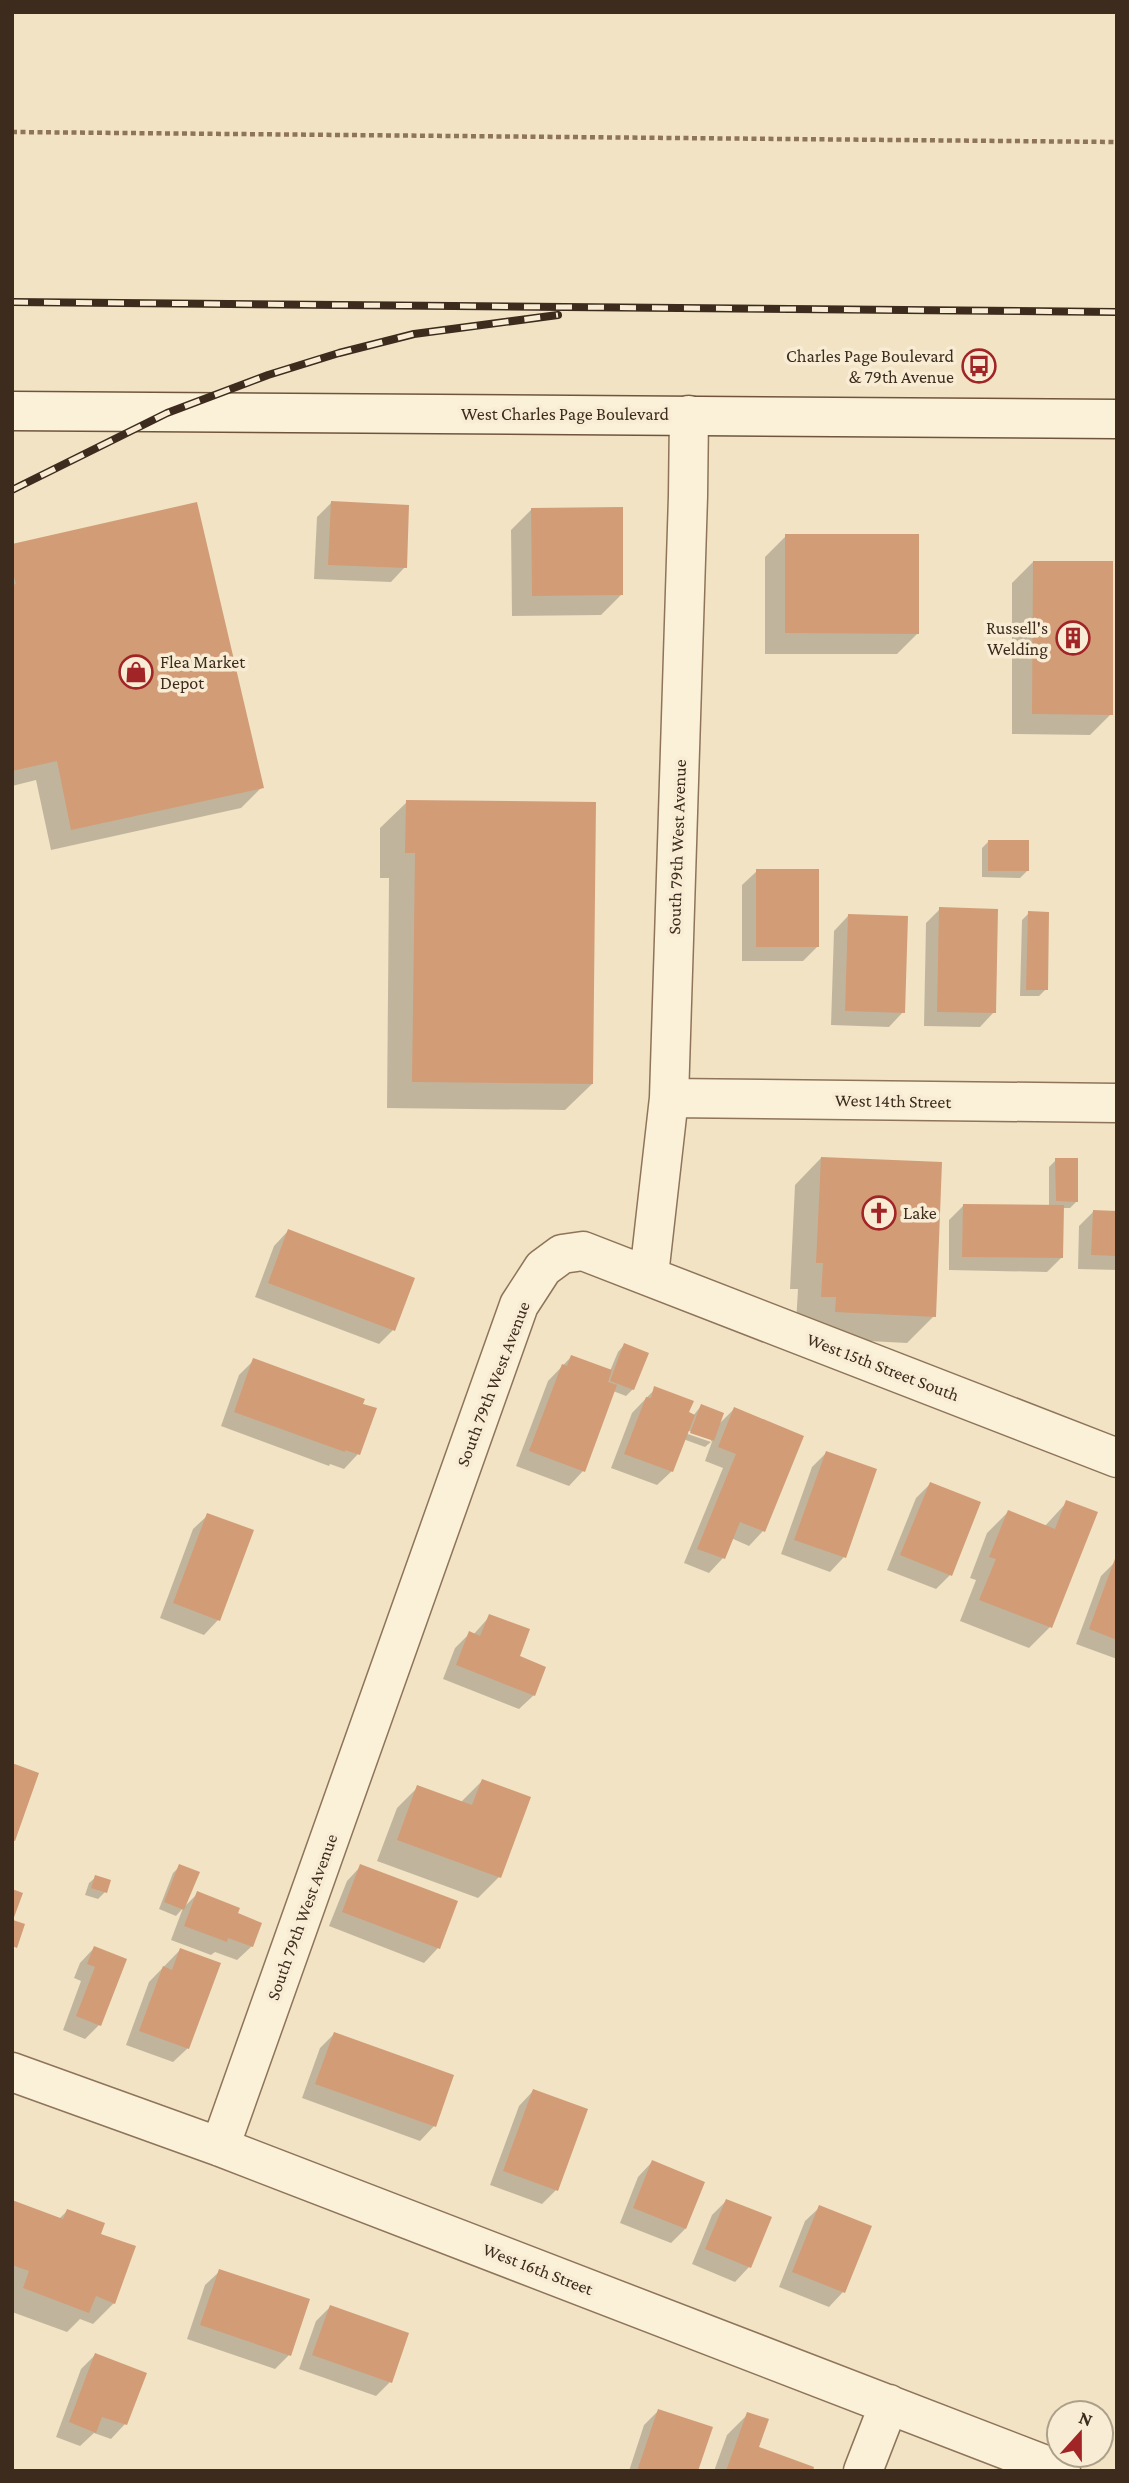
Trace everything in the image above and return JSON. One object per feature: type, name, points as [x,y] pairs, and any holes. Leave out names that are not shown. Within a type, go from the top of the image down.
[{"type":"street","name":"West Charles Page Boulevard","points":[[12,411],[1117,419]]},
{"type":"street","name":"South 79th West Avenue","points":[[220,2147],[519,1305],[544,1268],[562,1254],[583,1251],[649,1276],[669,1098],[689,415]]},
{"type":"street","name":"West 14th Street","points":[[669,1098],[1117,1103]]},
{"type":"street","name":"West 15th Street South","points":[[649,1276],[1117,1458]]},
{"type":"street","name":"West 16th Street","points":[[12,2072],[220,2147],[1061,2471]]},
{"type":"street","points":[[863,2471],[889,2404]]},
{"type":"path","points":[[12,132],[1117,142]]},
{"type":"building","points":[[331,501],[409,505],[407,568],[328,565]]},
{"type":"building","name":"Flea Market Depot","points":[[197,502],[264,788],[71,830],[57,761],[12,771],[12,585],[16,584],[12,570],[12,544]]},
{"type":"building","points":[[623,507],[623,595],[532,596],[531,508]]},
{"type":"building","points":[[785,534],[919,534],[919,634],[785,633]]},
{"type":"building","name":"Russell's Welding","points":[[1033,561],[1113,561],[1113,715],[1032,714]]},
{"type":"building","points":[[406,800],[596,802],[593,1084],[412,1082],[415,853],[405,853]]},
{"type":"building","points":[[988,840],[1029,840],[1029,871],[988,871]]},
{"type":"building","points":[[756,869],[819,869],[819,947],[756,947]]},
{"type":"building","points":[[939,907],[998,909],[996,1013],[937,1012]]},
{"type":"building","points":[[1028,911],[1049,912],[1048,990],[1026,990]]},
{"type":"building","points":[[848,914],[908,916],[905,1013],[845,1011]]},
{"type":"building","name":"Lake","points":[[821,1157],[942,1162],[936,1317],[835,1312],[836,1297],[821,1297],[823,1263],[816,1263]]},
{"type":"building","points":[[1055,1158],[1078,1158],[1078,1202],[1056,1201]]},
{"type":"building","points":[[963,1204],[1064,1205],[1063,1258],[962,1257]]},
{"type":"building","points":[[1093,1210],[1117,1211],[1117,1256],[1091,1255]]},
{"type":"building","points":[[288,1229],[415,1278],[395,1331],[268,1283]]},
{"type":"building","points":[[624,1343],[649,1353],[634,1390],[610,1381]]},
{"type":"building","points":[[571,1355],[612,1370],[608,1382],[617,1385],[585,1472],[529,1451],[562,1364],[567,1366]]},
{"type":"building","points":[[253,1358],[365,1399],[363,1404],[377,1408],[360,1455],[234,1412]]},
{"type":"building","points":[[654,1386],[694,1401],[689,1412],[695,1415],[673,1472],[624,1454],[646,1397],[651,1398]]},
{"type":"building","points":[[701,1404],[724,1413],[714,1441],[690,1433]]},
{"type":"building","points":[[734,1407],[804,1436],[765,1532],[740,1522],[725,1559],[697,1549],[736,1454],[718,1447]]},
{"type":"building","points":[[826,1451],[877,1469],[846,1558],[794,1540]]},
{"type":"building","points":[[930,1482],[981,1502],[952,1576],[900,1555]]},
{"type":"building","points":[[1066,1500],[1098,1512],[1052,1628],[979,1600],[996,1559],[989,1557],[1008,1510],[1055,1529]]},
{"type":"building","points":[[207,1513],[254,1530],[220,1621],[173,1603]]},
{"type":"building","points":[[1117,1556],[1117,1640],[1089,1629]]},
{"type":"building","points":[[489,1614],[530,1629],[520,1656],[546,1667],[535,1696],[456,1665],[469,1631],[480,1636]]},
{"type":"building","points":[[12,1763],[39,1773],[15,1841],[12,1840]]},
{"type":"building","points":[[482,1779],[531,1797],[501,1878],[397,1840],[417,1785],[472,1805]]},
{"type":"building","points":[[179,1864],[200,1872],[184,1910],[164,1902]]},
{"type":"building","points":[[360,1864],[458,1901],[440,1949],[342,1912]]},
{"type":"building","points":[[95,1875],[111,1880],[107,1893],[91,1888]]},
{"type":"building","points":[[12,1889],[23,1893],[13,1920],[25,1924],[17,1948],[12,1946]]},
{"type":"building","points":[[197,1891],[240,1908],[238,1913],[262,1923],[253,1947],[228,1938],[227,1942],[184,1926]]},
{"type":"building","points":[[94,1946],[127,1959],[101,2026],[76,2016],[95,1967],[87,1964]]},
{"type":"building","points":[[180,1948],[221,1963],[189,2049],[139,2031],[163,1966],[172,1970]]},
{"type":"building","points":[[334,2032],[454,2075],[436,2127],[315,2084]]},
{"type":"building","points":[[533,2089],[588,2109],[558,2191],[503,2171]]},
{"type":"building","points":[[652,2160],[705,2182],[686,2229],[633,2208]]},
{"type":"building","points":[[726,2199],[772,2217],[751,2268],[705,2249]]},
{"type":"building","points":[[12,2200],[63,2219],[67,2209],[105,2223],[101,2234],[136,2246],[115,2304],[96,2296],[89,2313],[23,2288],[29,2271],[12,2265]]},
{"type":"building","points":[[819,2205],[872,2226],[845,2293],[792,2272]]},
{"type":"building","points":[[219,2269],[310,2299],[291,2356],[200,2325]]},
{"type":"building","points":[[330,2305],[409,2333],[392,2383],[312,2355]]},
{"type":"building","points":[[95,2353],[147,2373],[127,2425],[102,2417],[96,2433],[69,2422]]},
{"type":"building","points":[[658,2409],[713,2427],[698,2471],[637,2471]]},
{"type":"building","points":[[747,2412],[769,2419],[759,2447],[814,2467],[813,2471],[726,2471]]},
{"type":"railway","points":[[12,302],[1117,312]]},
{"type":"railway","points":[[12,490],[167,413],[268,375],[414,334],[558,315]]},
{"type":"place","name":"Charles Page Boulevard & 79th Avenue","points":[[979,366]]},
{"type":"place","name":"Russell's Welding","points":[[1073,638]]},
{"type":"place","name":"Flea Market Depot","points":[[136,672]]},
{"type":"place","name":"Lake","points":[[879,1213]]}]
